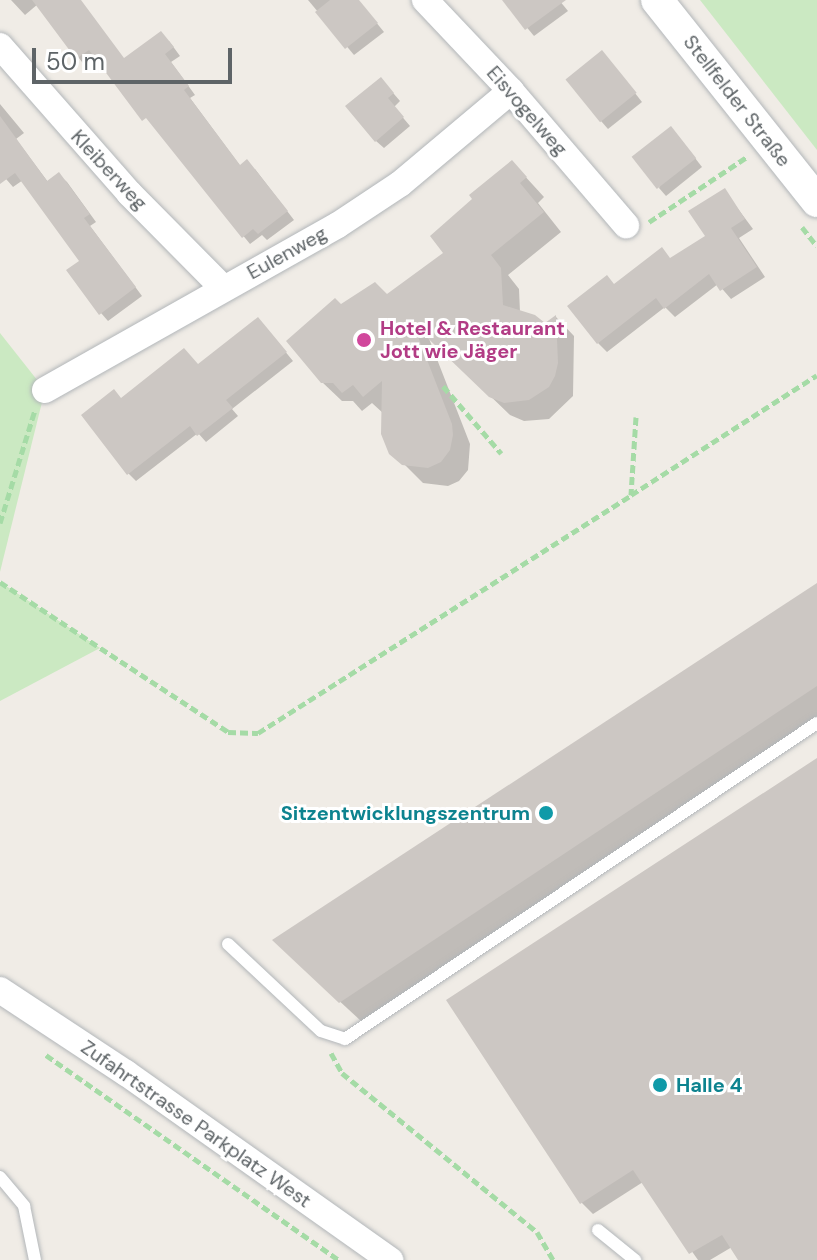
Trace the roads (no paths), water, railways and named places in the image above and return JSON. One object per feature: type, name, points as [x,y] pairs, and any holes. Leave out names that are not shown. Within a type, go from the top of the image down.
[{"type":"street","name":"Eisvogelweg","points":[[425,0],[511,91],[626,225]]},
{"type":"street","name":"Stellfelder Straße","points":[[657,0],[817,201]]},
{"type":"street","name":"Kleiberweg","points":[[0,46],[129,193],[223,288]]},
{"type":"street","name":"Eulenweg","points":[[45,390],[338,225],[400,184],[511,91]]},
{"type":"street","name":"Zufahrtstrasse Parkplatz West","points":[[0,990],[126,1073],[390,1260]]},
{"type":"lane","points":[[228,944],[321,1031],[334,1038],[345,1039],[817,723]]},
{"type":"lane","points":[[0,1177],[24,1206],[35,1260]]},
{"type":"lane","points":[[598,1230],[635,1260]]},
{"type":"place","name":"Hotel & Restaurant Jott wie Jäger","points":[[364,340]]},
{"type":"place","name":"Sitzentwicklungszentrum","points":[[546,813]]},
{"type":"place","name":"Halle 4","points":[[660,1085]]}]
